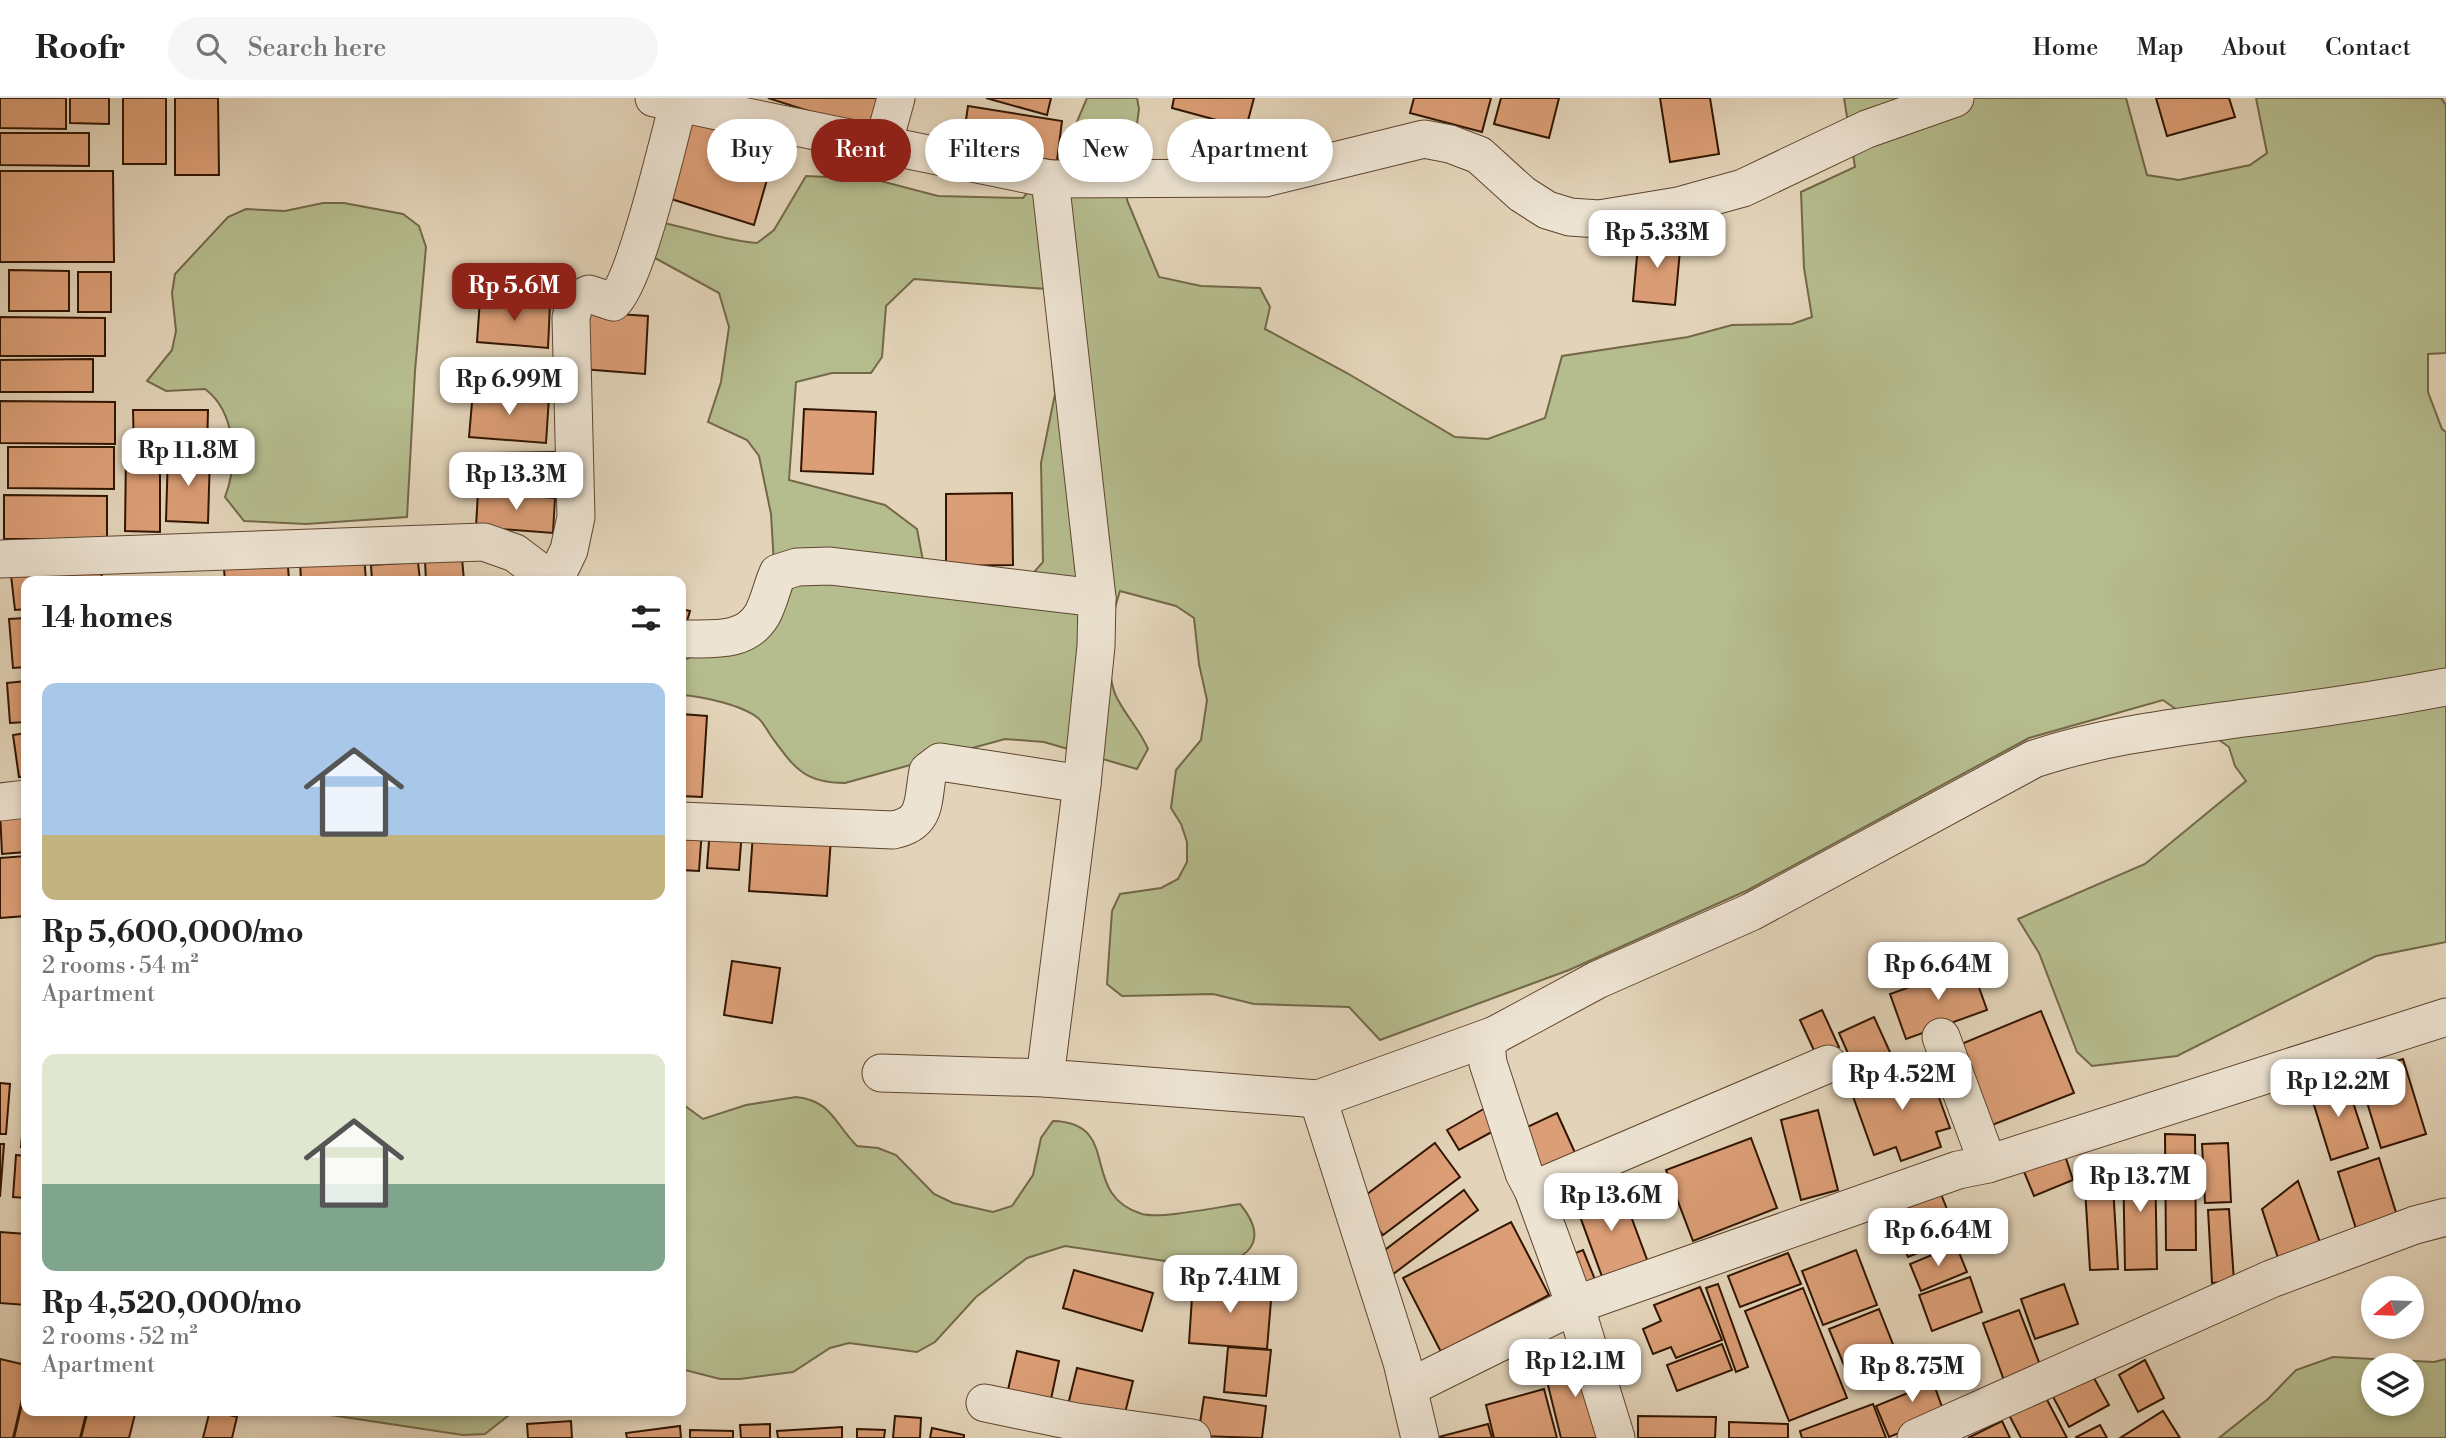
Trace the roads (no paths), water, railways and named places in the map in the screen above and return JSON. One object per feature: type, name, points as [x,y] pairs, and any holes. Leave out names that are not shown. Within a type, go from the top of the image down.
[{"type":"street","points":[[890,119],[896,98]]},
{"type":"street","points":[[911,151],[1050,179],[1265,178],[1423,139],[1450,144],[1479,155],[1522,194],[1547,210],[1599,219],[1678,206],[1743,188],[1867,129],[1955,98]]},
{"type":"street","points":[[556,576],[569,550],[576,517],[571,318],[575,301],[589,294],[613,302],[621,295],[632,268],[666,102],[811,131]]},
{"type":"street","points":[[1045,1078],[1082,784],[1096,646],[1097,598],[1050,179]]},
{"type":"street","points":[[0,559],[484,542],[515,554],[546,576]]},
{"type":"street","points":[[686,639],[725,638],[746,633],[763,615],[778,573],[797,567],[830,566],[1097,598]]},
{"type":"street","points":[[881,1073],[1045,1078],[1318,1099],[1495,1035],[1597,980],[1751,912],[1973,789],[2034,760],[2080,744],[2125,734],[2368,702],[2446,687]]},
{"type":"street","points":[[686,821],[893,830],[908,827],[919,816],[928,771],[940,762],[1082,784]]},
{"type":"street","points":[[0,802],[21,800]]},
{"type":"street","points":[[1408,1388],[1575,1305],[1958,1170],[1988,1164],[2446,1017]]},
{"type":"street","points":[[1495,1035],[1486,1045],[1488,1063],[1524,1173],[1533,1190],[1575,1305],[1616,1438]]},
{"type":"street","points":[[1941,1037],[1988,1164]]},
{"type":"street","points":[[1533,1190],[1828,1064]]},
{"type":"street","points":[[1318,1099],[1408,1388],[1420,1438]]},
{"type":"street","points":[[1916,1438],[2271,1279],[2415,1225],[2446,1217]]},
{"type":"street","points":[[985,1403],[1077,1422],[1192,1438]]}]
